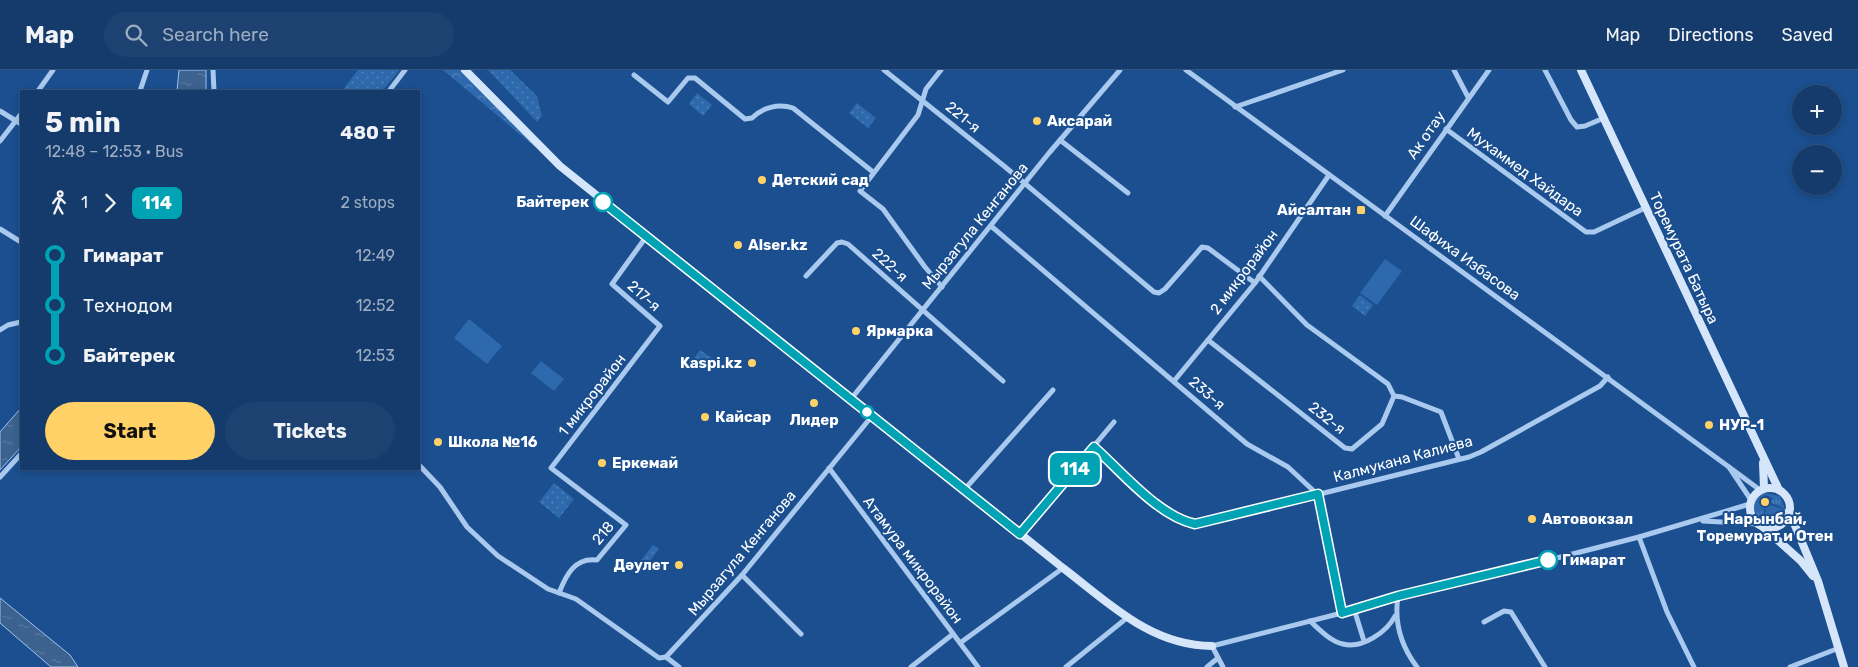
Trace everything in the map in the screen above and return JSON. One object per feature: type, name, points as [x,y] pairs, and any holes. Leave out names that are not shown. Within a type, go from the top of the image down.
[{"type":"street","points":[[39,90],[53,70]]},
{"type":"street","points":[[140,90],[147,70]]},
{"type":"street","points":[[213,70],[214,90]]},
{"type":"street","points":[[390,90],[404,70]]},
{"type":"street","points":[[465,70],[560,166],[646,237],[1062,568],[1128,617],[1172,642],[1192,646],[1212,646],[1342,613],[1398,596],[1498,573],[1700,520],[1751,502],[1762,489],[1763,458]]},
{"type":"street","name":"221-я","points":[[884,70],[1025,184]]},
{"type":"street","points":[[941,70],[921,100],[918,115],[860,191],[883,209],[942,287]]},
{"type":"street","name":"Мырзагула Кенганова","points":[[851,399],[924,311],[1060,140],[1120,70]]},
{"type":"street","name":"Шафиха Избасова","points":[[1186,70],[1729,467],[1762,489]]},
{"type":"street","points":[[1235,107],[1343,70]]},
{"type":"street","points":[[1454,70],[1468,96]]},
{"type":"street","name":"Ак отау","points":[[1385,216],[1468,96],[1489,70]]},
{"type":"street","points":[[1545,70],[1571,120],[1577,127],[1585,126],[1604,118]]},
{"type":"street","name":"Торемурата Батыра","points":[[1581,70],[1779,490]]},
{"type":"street","points":[[634,75],[668,102],[688,78],[695,78],[745,119],[752,118],[761,109],[786,106],[793,108],[874,172]]},
{"type":"street","points":[[0,111],[19,122],[0,141]]},
{"type":"street","name":"Мухаммед Хайдара","points":[[1446,129],[1586,232],[1594,232],[1645,208]]},
{"type":"street","points":[[1060,140],[1128,193]]},
{"type":"street","name":"2 микрорайон","points":[[1174,381],[1255,282],[1329,175]]},
{"type":"street","points":[[1025,184],[1154,292],[1160,293],[1165,289],[1202,247],[1208,248],[1255,282]]},
{"type":"street","name":"233-я","points":[[991,226],[1247,444],[1288,467],[1318,494]]},
{"type":"street","points":[[0,229],[20,241]]},
{"type":"street","name":"217-я","points":[[646,237],[612,284],[660,326]]},
{"type":"street","name":"222-я","points":[[806,276],[837,244],[842,242],[848,244],[1003,380]]},
{"type":"street","points":[[1259,276],[1307,325],[1388,384],[1394,396],[1402,397],[1441,412],[1459,459]]},
{"type":"street","points":[[0,330],[8,325],[20,322]]},
{"type":"street","name":"1 микрорайон","points":[[626,525],[551,468],[660,326]]},
{"type":"street","name":"232-я","points":[[1208,340],[1348,450],[1382,424],[1394,396]]},
{"type":"street","name":"Калмукана Калиева","points":[[1094,447],[1164,510],[1183,521],[1195,524],[1459,459],[1487,449],[1600,386],[1608,377]]},
{"type":"street","points":[[964,490],[1053,390]]},
{"type":"street","name":"Мырзагула Кенганова","points":[[666,657],[742,575],[872,416]]},
{"type":"street","points":[[1020,534],[1114,422]]},
{"type":"street","points":[[0,478],[20,455]]},
{"type":"street","points":[[420,466],[440,487],[467,527],[498,556],[531,580],[548,589],[576,599],[659,658],[666,657],[679,667]]},
{"type":"street","points":[[1729,467],[1751,502],[1750,513],[1818,581]]},
{"type":"street","name":"Атамура микрорайон","points":[[828,468],[978,667]]},
{"type":"street","points":[[1762,489],[1779,490],[1786,496],[1789,511],[1818,581],[1844,667]]},
{"type":"street","points":[[1318,494],[1342,613]]},
{"type":"street","points":[[1700,520],[1760,525],[1771,528],[1779,525],[1786,519],[1789,511]]},
{"type":"street","name":"218","points":[[559,593],[565,578],[576,564],[584,560],[596,560],[626,525]]},
{"type":"street","points":[[1639,537],[1667,612],[1694,667]]},
{"type":"street","points":[[960,643],[1062,568]]},
{"type":"street","points":[[742,575],[801,634]]},
{"type":"street","points":[[1310,621],[1324,634],[1341,644],[1352,645],[1364,641],[1388,628],[1395,616],[1398,596]]},
{"type":"street","points":[[1354,609],[1364,641]]},
{"type":"street","points":[[1484,622],[1504,611],[1511,612],[1545,667]]},
{"type":"street","points":[[1395,616],[1401,638],[1417,667]]},
{"type":"street","points":[[1066,667],[1128,617]]},
{"type":"street","points":[[910,667],[952,634]]},
{"type":"street","points":[[1212,646],[1223,667]]},
{"type":"street","points":[[1790,667],[1839,648]]},
{"type":"street","points":[[1207,667],[1218,658]]},
{"type":"green space","points":[[358,70],[399,71],[383,90],[343,90]]},
{"type":"green space","points":[[443,70],[460,70],[537,146],[535,147]]},
{"type":"green space","points":[[488,70],[510,70],[537,96],[542,116],[537,122]]},
{"type":"green space","points":[[697,93],[712,105],[703,116],[689,104]]},
{"type":"green space","points":[[857,103],[876,118],[868,128],[849,113]]},
{"type":"green space","points":[[1385,259],[1402,271],[1377,305],[1360,293]]},
{"type":"green space","points":[[1360,295],[1373,305],[1365,316],[1352,306]]},
{"type":"green space","points":[[469,319],[502,346],[487,364],[454,338]]},
{"type":"green space","points":[[700,350],[712,358],[704,369],[692,361]]},
{"type":"green space","points":[[541,361],[564,379],[554,391],[531,373]]},
{"type":"green space","points":[[554,483],[574,499],[559,518],[539,502]]},
{"type":"green space","points":[[1765,493],[1780,496],[1785,509],[1771,503],[1772,498],[1766,495],[1760,498],[1760,505],[1765,507],[1763,522],[1756,515],[1754,506],[1757,499]]},
{"type":"green space","points":[[1771,505],[1785,510],[1778,521],[1764,523],[1766,507]]},
{"type":"green space","points":[[653,545],[659,549],[647,565],[641,560]]},
{"type":"water","points":[[179,70],[206,70],[206,90],[177,90]]},
{"type":"water","points":[[20,409],[20,448],[0,470],[0,432]]},
{"type":"water","points":[[0,598],[70,655],[78,667],[51,667],[0,623]]},
{"type":"bus line","name":"114","points":[[603,202],[1020,534],[1094,447],[1164,510],[1183,521],[1195,524],[1318,494],[1342,613],[1398,596],[1548,560]]},
{"type":"place","name":"Аксарай","points":[[1037,121]]},
{"type":"place","name":"Детский сад","points":[[762,180]]},
{"type":"place","name":"Байтерек","points":[[603,202]]},
{"type":"place","name":"Айсалтан","points":[[1361,210]]},
{"type":"place","name":"Alser.kz","points":[[738,245]]},
{"type":"place","name":"Ярмарка","points":[[856,331]]},
{"type":"place","name":"Kaspi.kz","points":[[752,363]]},
{"type":"place","name":"Лидер","points":[[814,403]]},
{"type":"place","name":"Кайсар","points":[[705,417]]},
{"type":"place","name":"НУР-1","points":[[1709,425]]},
{"type":"place","name":"Школа №16","points":[[438,442]]},
{"type":"place","name":"Еркемай","points":[[602,463]]},
{"type":"place","name":"Нарынбай, Торемурат и Отен","points":[[1765,502]]},
{"type":"place","name":"Автовокзал","points":[[1532,519]]},
{"type":"place","name":"Гимарат","points":[[1548,560]]},
{"type":"place","name":"Дәулет","points":[[679,565]]}]
